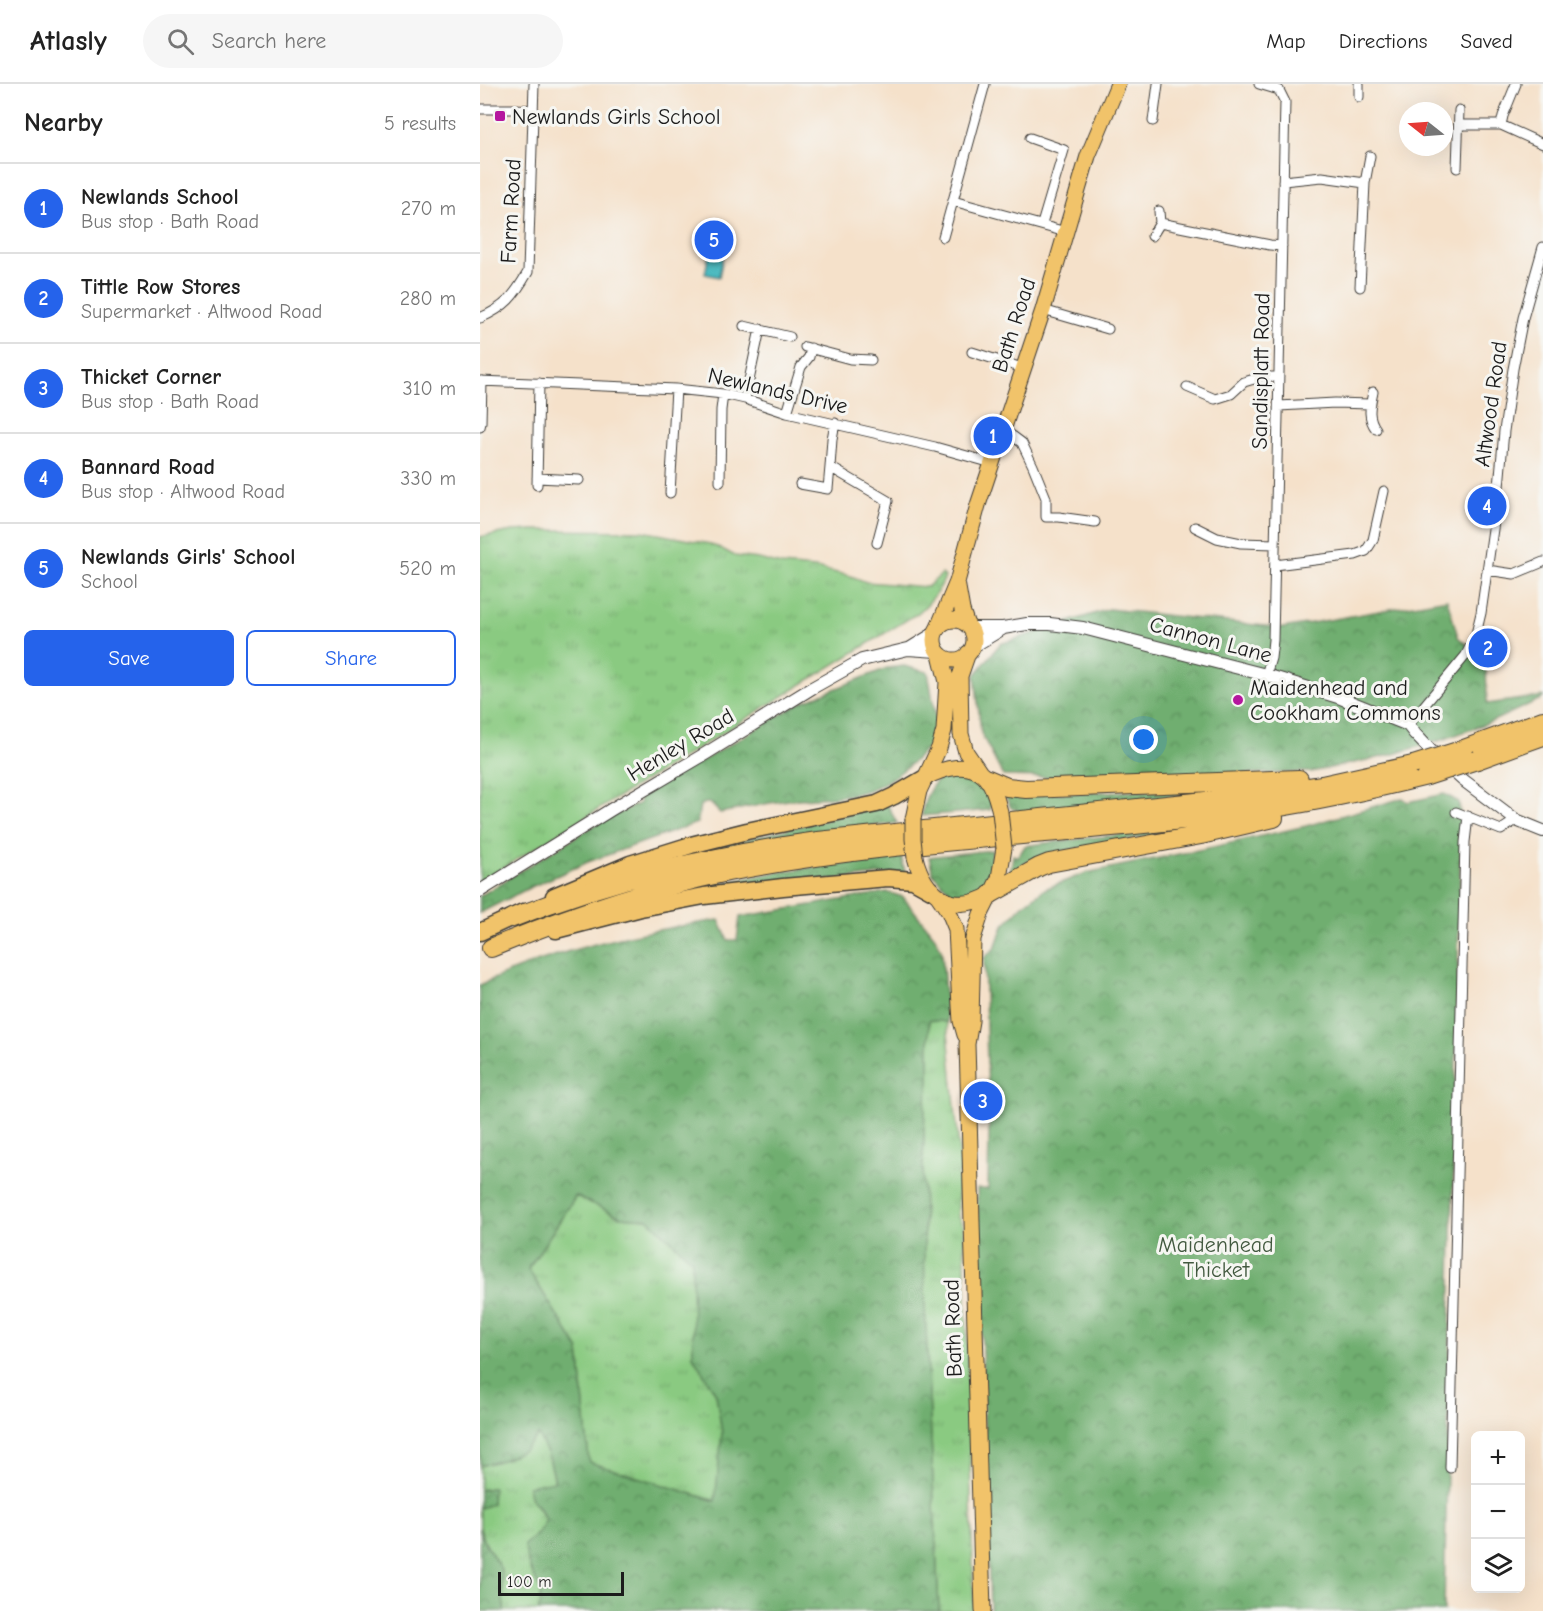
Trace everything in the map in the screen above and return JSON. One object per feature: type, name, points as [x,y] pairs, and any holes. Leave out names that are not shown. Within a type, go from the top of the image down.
[{"type":"highway","points":[[1470,755],[1510,733],[1543,720]]},
{"type":"highway","points":[[485,951],[565,918],[634,896],[777,863],[928,844],[1265,810],[1543,736]]},
{"type":"highway","points":[[984,776],[1007,787],[1026,789],[1295,780],[1351,787]]},
{"type":"highway","points":[[512,918],[564,890],[630,864],[747,831],[877,804],[925,778]]},
{"type":"highway","points":[[991,894],[1049,863],[1257,823],[1297,812],[1351,787]]},
{"type":"highway","points":[[480,932],[575,894],[629,878],[689,863],[762,849],[1293,791],[1351,787]]},
{"type":"highway","points":[[485,951],[632,910],[724,893],[888,878],[912,880],[934,893]]},
{"type":"main road","name":"Bath Road","points":[[936,631],[957,582],[978,505],[1043,310],[1088,156],[1118,84]]},
{"type":"main road","name":"Bath Road","points":[[957,582],[962,610],[968,626]]},
{"type":"main road","points":[[953,620],[960,621],[968,626],[973,637],[960,676],[961,735],[966,752],[984,776],[996,799],[1004,848],[1001,871],[991,894],[966,904],[950,902],[934,893],[920,873],[913,839],[913,819],[917,796],[944,730],[947,682],[934,640],[936,631],[942,624],[953,620]]},
{"type":"main road","points":[[939,652],[952,659],[961,658],[970,650]]},
{"type":"main road","points":[[925,778],[938,771],[956,767],[969,769],[984,776]]},
{"type":"main road","name":"Bath Road","points":[[934,893],[949,912],[956,929],[960,1014],[967,1044]]},
{"type":"main road","name":"Bath Road","points":[[983,1611],[967,1044],[971,1021],[973,939],[976,924],[991,894]]},
{"type":"street","name":"Farm Road","points":[[480,318],[500,308],[515,295],[528,272],[534,84]]},
{"type":"street","points":[[943,237],[985,84]]},
{"type":"street","points":[[1153,121],[1158,84]]},
{"type":"street","name":"Sandisplatt Road","points":[[1264,84],[1283,87],[1285,102],[1273,640],[1266,675]]},
{"type":"street","points":[[1359,84],[1359,97]]},
{"type":"street","points":[[1501,125],[1516,84]]},
{"type":"street","points":[[480,109],[534,111]]},
{"type":"street","points":[[1457,168],[1459,110]]},
{"type":"street","points":[[1459,125],[1501,125],[1543,144]]},
{"type":"street","points":[[1030,138],[1064,150],[1042,224]]},
{"type":"street","points":[[1360,287],[1365,183],[1370,156]]},
{"type":"street","points":[[1283,181],[1322,177],[1365,183]]},
{"type":"street","points":[[953,201],[1066,232]]},
{"type":"street","points":[[1152,236],[1160,223],[1159,211]]},
{"type":"street","points":[[1160,223],[1282,246]]},
{"type":"street","name":"Altwood Road","points":[[1408,724],[1466,655],[1476,634],[1499,487],[1513,369],[1523,318],[1541,263],[1543,247]]},
{"type":"street","points":[[1043,310],[1108,329]]},
{"type":"street","points":[[744,326],[790,337]]},
{"type":"street","points":[[746,399],[760,329]]},
{"type":"street","points":[[787,413],[801,367],[809,357],[808,347],[850,359],[871,360]]},
{"type":"street","points":[[972,352],[1022,368]]},
{"type":"street","points":[[1187,387],[1215,399],[1231,394],[1244,382],[1261,377],[1279,377]]},
{"type":"street","points":[[481,381],[484,424]]},
{"type":"street","name":"Newlands Drive","points":[[481,381],[676,388],[723,394],[787,413],[836,423],[992,463]]},
{"type":"street","points":[[539,383],[537,481],[579,480]]},
{"type":"street","points":[[670,493],[676,388]]},
{"type":"street","points":[[1373,392],[1370,421],[1376,429]]},
{"type":"street","points":[[720,482],[723,394]]},
{"type":"street","points":[[1280,405],[1370,404]]},
{"type":"street","points":[[800,484],[828,489],[832,439],[836,423]]},
{"type":"street","points":[[1003,429],[1022,443],[1046,498],[1046,517],[1095,522]]},
{"type":"street","points":[[830,467],[888,501],[877,543]]},
{"type":"street","points":[[1275,565],[1355,555],[1366,551],[1373,540],[1384,491]]},
{"type":"street","points":[[1195,527],[1217,538],[1241,543],[1275,544]]},
{"type":"street","points":[[1487,570],[1514,574],[1543,562]]},
{"type":"street","name":"Cannon Lane","points":[[968,626],[1004,628],[1027,624],[1050,624],[1083,628],[1266,675],[1338,697],[1408,724],[1431,751],[1463,780],[1516,820],[1543,831]]},
{"type":"street","name":"Cannon Lane","points":[[970,650],[1004,628]]},
{"type":"street","name":"Henley Road","points":[[908,649],[936,631]]},
{"type":"street","name":"Henley Road","points":[[480,891],[812,688],[862,660],[908,649],[939,652]]},
{"type":"street","points":[[1456,812],[1501,830],[1516,820]]},
{"type":"street","points":[[1450,1468],[1465,842],[1468,816]]},
{"type":"green space","points":[[532,530],[642,531],[711,544],[735,556],[781,565],[815,568],[851,576],[866,582],[927,587],[942,574],[945,577],[934,596],[918,613],[480,882],[480,537]]},
{"type":"green space","points":[[1447,599],[1458,637],[1486,660],[1487,704],[1543,696],[1543,698],[1493,721],[1445,739],[1387,756],[1311,772],[1086,778],[1003,776],[981,733],[975,675],[1000,644],[1109,609],[1283,628]]},
{"type":"green space","points":[[904,666],[928,672],[939,735],[916,759],[885,783],[855,794],[789,800],[720,813],[710,803],[706,803],[700,805],[697,823],[588,862],[480,913],[480,896],[595,825],[640,803],[639,798],[802,702],[887,668]]},
{"type":"green space","points":[[967,774],[984,788],[992,801],[990,810],[922,816],[928,794],[938,780],[947,775]]},
{"type":"green space","points":[[1203,790],[1202,793],[1022,812],[1011,808],[1004,794]]},
{"type":"green space","name":"Maidenhead Thicket","points":[[1444,794],[1459,802],[1461,823],[1444,1611],[990,1611],[977,1189],[988,1189],[989,1131],[984,958],[995,948],[1003,926],[1023,905],[1045,889],[1086,873],[1306,826],[1403,798],[1408,802]]},
{"type":"green space","points":[[887,804],[897,823],[796,834],[671,858]]},
{"type":"green space","points":[[1202,826],[1065,851],[1027,862],[1010,874],[1013,855],[1018,857],[1025,846]]},
{"type":"green space","points":[[992,850],[992,874],[978,893],[952,894],[933,874],[929,857]]},
{"type":"green space","points":[[901,856],[905,872],[650,900],[778,872]]},
{"type":"green space","points":[[887,892],[903,897],[935,937],[942,952],[947,1022],[929,1020],[929,1082],[925,1107],[923,1162],[925,1307],[939,1611],[539,1611],[541,1591],[529,1566],[524,1545],[538,1533],[546,1520],[530,1497],[528,1486],[555,1481],[549,1457],[538,1435],[524,1450],[505,1459],[480,1466],[480,985],[538,961],[567,952],[627,936],[688,925],[719,920],[728,940],[737,940],[740,917]],"holes":[[[576,1196],[621,1217],[648,1219],[692,1260],[693,1356],[716,1394],[722,1433],[715,1501],[589,1462],[579,1350],[528,1269]]]},
{"type":"green space","points":[[929,1020],[947,1022],[961,1170],[958,1175],[958,1216],[964,1228],[974,1611],[939,1611],[925,1307],[923,1162],[925,1107],[929,1082]]},
{"type":"green space","points":[[576,1196],[621,1217],[648,1219],[693,1260],[693,1356],[716,1394],[722,1433],[716,1501],[589,1463],[579,1350],[528,1269]]},
{"type":"green space","points":[[538,1434],[549,1457],[555,1482],[529,1486],[530,1497],[546,1520],[538,1533],[529,1566],[541,1591],[539,1611],[504,1611],[501,1570],[482,1537],[480,1527],[480,1508],[492,1504],[492,1488],[480,1490],[480,1466],[505,1459],[523,1450]]},
{"type":"green space","points":[[493,1488],[492,1504],[480,1508],[480,1490]]},
{"type":"green space","points":[[480,1527],[482,1538],[501,1569],[504,1611],[480,1611]]},
{"type":"water","points":[[712,238],[726,241],[719,277],[705,274]]},
{"type":"place","name":"Newlands Girls School","points":[[500,116]]},
{"type":"place","name":"Newlands Girls' School","points":[[714,240]]},
{"type":"place","name":"Newlands School","points":[[993,436]]},
{"type":"place","name":"Bannard Road","points":[[1487,506]]},
{"type":"place","name":"Tittle Row Stores","points":[[1488,648]]},
{"type":"place","name":"Maidenhead and Cookham Commons","points":[[1238,700]]},
{"type":"place","name":"Thicket Corner","points":[[983,1101]]}]
